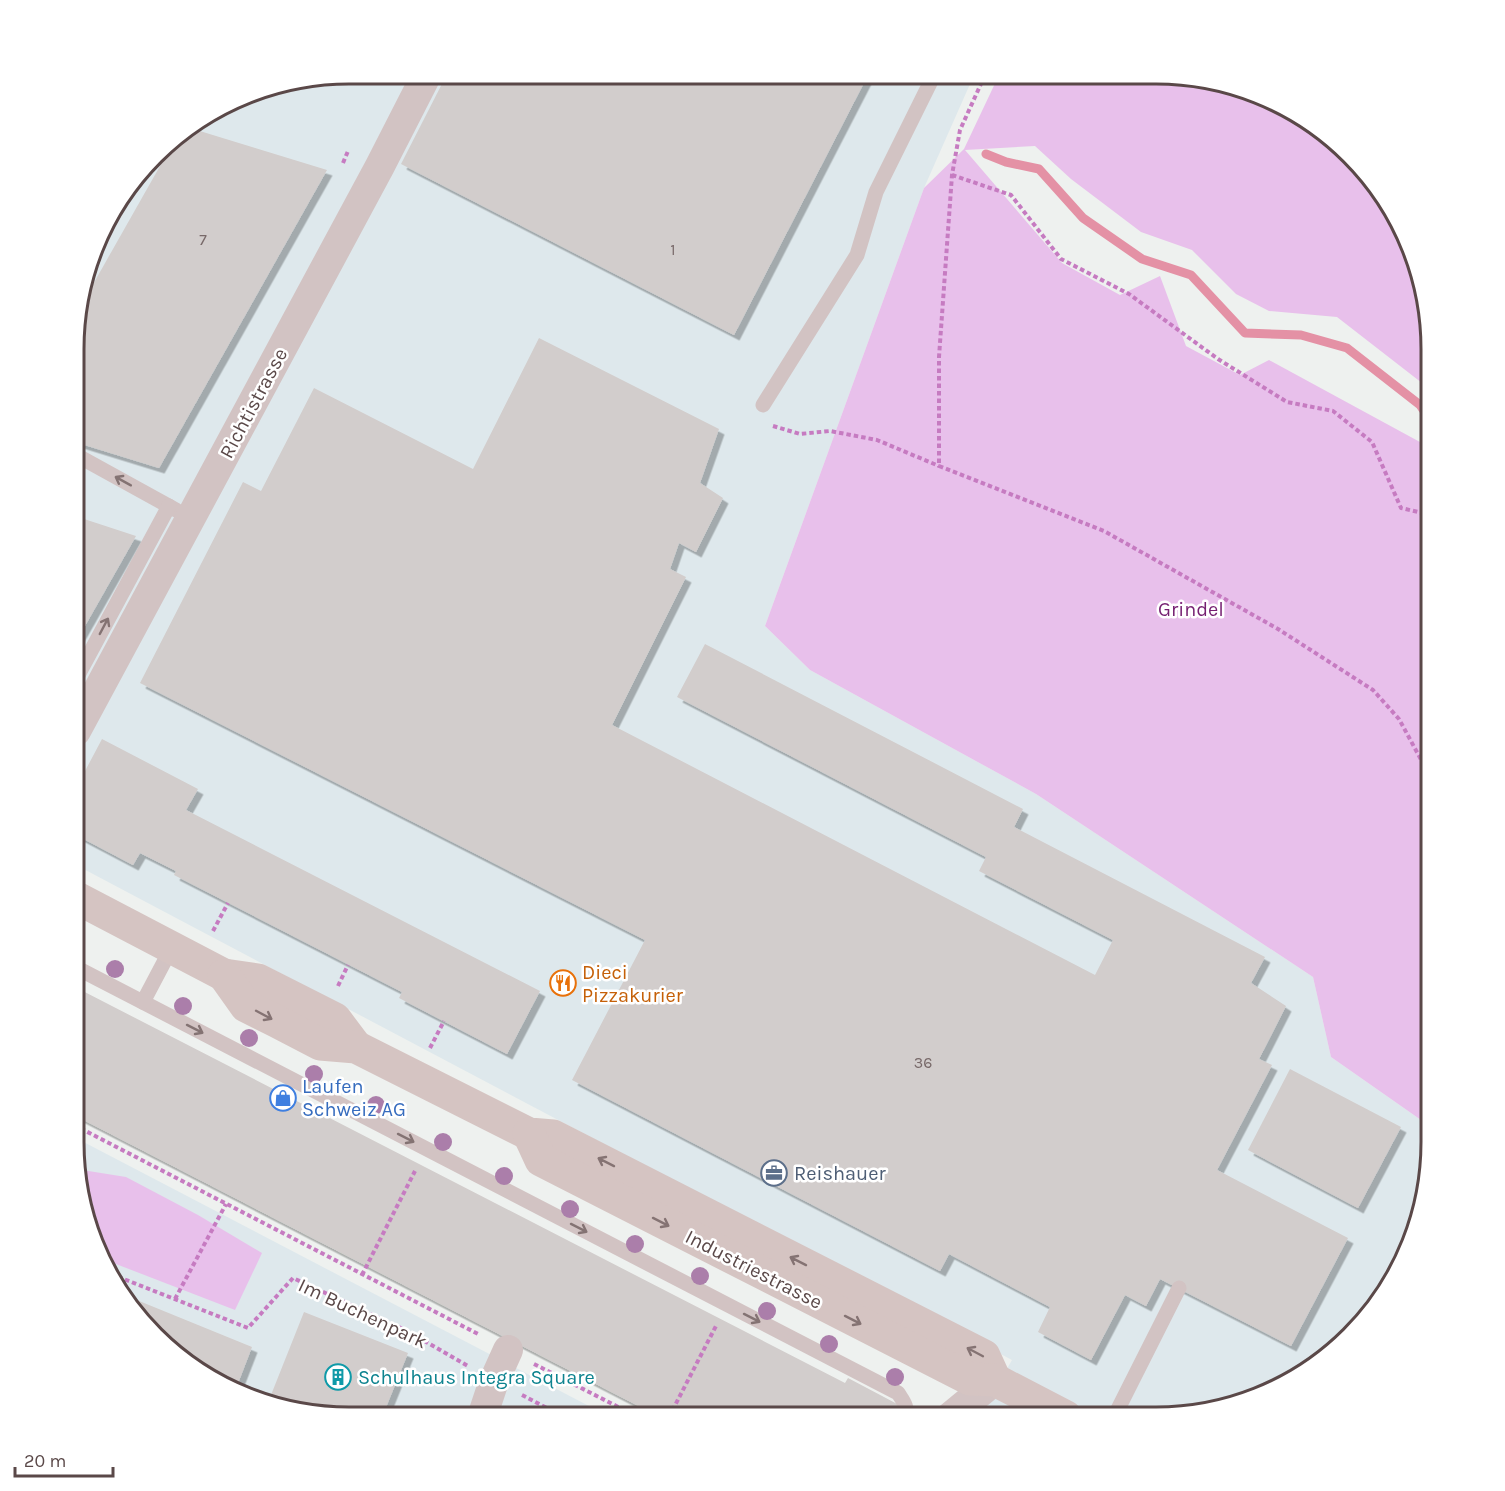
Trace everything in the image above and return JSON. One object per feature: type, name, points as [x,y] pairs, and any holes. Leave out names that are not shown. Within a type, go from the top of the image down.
[{"type":"street","name":"Richtistrasse","points":[[84,714],[180,512],[380,166],[422,84]]},
{"type":"street","name":"Industriestrasse","points":[[84,902],[224,975],[246,1006],[320,1044],[356,1047],[529,1134],[540,1160],[970,1379],[995,1380],[1047,1407]]},
{"type":"street","points":[[485,1407],[508,1350]]},
{"type":"street","points":[[962,1407],[995,1380]]},
{"type":"lane","points":[[763,405],[857,255],[876,192],[930,84]]},
{"type":"lane","points":[[84,459],[180,512],[84,666]]},
{"type":"lane","points":[[143,1002],[172,947]]},
{"type":"lane","points":[[84,972],[898,1393],[905,1407]]},
{"type":"lane","points":[[1119,1407],[1179,1288]]},
{"type":"path","points":[[939,466],[939,357],[952,175],[960,130],[981,84]]},
{"type":"path","points":[[952,175],[1011,195],[1061,259],[1129,294],[1218,359],[1287,402],[1333,411],[1372,442],[1401,508],[1421,513]]},
{"type":"path","points":[[768,424],[800,434],[830,431],[877,440],[1104,531],[1278,629],[1373,690],[1400,719],[1421,759]]},
{"type":"path","points":[[212,933],[228,903]]},
{"type":"path","points":[[345,971],[348,965]]},
{"type":"path","points":[[432,1043],[444,1021]]},
{"type":"path","points":[[84,1130],[619,1407]]},
{"type":"path","points":[[363,1275],[419,1164]]},
{"type":"path","points":[[175,1299],[225,1204]]},
{"type":"path","name":"Im Buchenpark","points":[[121,1278],[248,1328],[293,1278],[407,1331],[545,1407]]},
{"type":"path","points":[[674,1407],[720,1318]]},
{"type":"shaded area","points":[[349,84],[970,84],[924,188],[765,626],[810,670],[1036,794],[1313,977],[1331,1057],[1421,1120],[1419,1177],[1416,1194],[1401,1244],[1386,1275],[1344,1330],[1289,1372],[1241,1393],[1191,1405],[985,1407],[1012,1360],[84,869],[84,349],[86,314],[98,264],[119,216],[161,161],[216,119],[247,104],[280,93],[314,86]]},
{"type":"shaded area","points":[[84,1142],[591,1407],[314,1405],[264,1393],[216,1372],[161,1330],[119,1275],[104,1244],[93,1211],[86,1177]]},
{"type":"green space","name":"Grindel","points":[[995,84],[1156,84],[1208,89],[1258,104],[1289,119],[1317,139],[1344,161],[1355,174],[1386,216],[1394,232],[1407,264],[1416,297],[1420,331],[1421,382],[1337,317],[1269,311],[1236,294],[1192,250],[1141,232],[1071,179],[1035,146],[965,150],[1062,263],[1120,295],[1160,276],[1186,346],[1240,375],[1269,360],[1421,443],[1421,1120],[1331,1057],[1313,977],[1036,794],[810,670],[765,626],[924,188],[964,149]]},
{"type":"green space","points":[[86,1171],[126,1177],[198,1215],[262,1253],[235,1310],[113,1263],[93,1211]]},
{"type":"building","points":[[442,84],[863,84],[734,335],[401,164]]},
{"type":"building","points":[[199,131],[327,170],[159,468],[84,445],[84,349],[86,314],[91,287],[165,158]]},
{"type":"building","points":[[539,338],[719,429],[700,483],[723,498],[696,552],[679,543],[670,569],[686,577],[612,725],[1095,975],[1113,940],[979,871],[986,857],[677,697],[705,644],[1023,809],[1014,827],[1265,957],[1251,983],[1286,1006],[1259,1059],[1272,1065],[1217,1170],[1348,1238],[1291,1346],[1160,1279],[1146,1306],[1125,1295],[1091,1360],[1038,1332],[1050,1307],[949,1254],[940,1271],[572,1080],[645,940],[140,683],[243,482],[261,491],[314,388],[473,469]]},
{"type":"building","points":[[84,519],[136,536],[84,628]]},
{"type":"building","points":[[102,739],[198,789],[186,810],[540,991],[507,1054],[399,998],[402,992],[174,875],[176,871],[140,853],[133,865],[84,839],[84,773]]},
{"type":"building","points":[[84,992],[845,1383],[848,1378],[901,1406],[641,1407],[84,1120]]},
{"type":"building","points":[[1290,1069],[1401,1127],[1358,1208],[1248,1150]]},
{"type":"building","points":[[137,1300],[252,1347],[238,1383],[216,1372],[174,1341],[161,1330]]},
{"type":"building","name":"Schulhaus Integra Square","points":[[304,1312],[408,1353],[386,1407],[314,1405],[271,1395]]},
{"type":"waterway","points":[[986,154],[1006,162],[1039,169],[1083,218],[1142,259],[1191,275],[1245,333],[1301,335],[1347,348],[1421,406]]},
{"type":"place","name":"Dieci Pizzakurier","points":[[563,983]]},
{"type":"place","name":"Laufen Schweiz AG","points":[[283,1098]]},
{"type":"place","name":"Reishauer","points":[[774,1173]]},
{"type":"place","name":"Schulhaus Integra Square","points":[[338,1377]]}]
